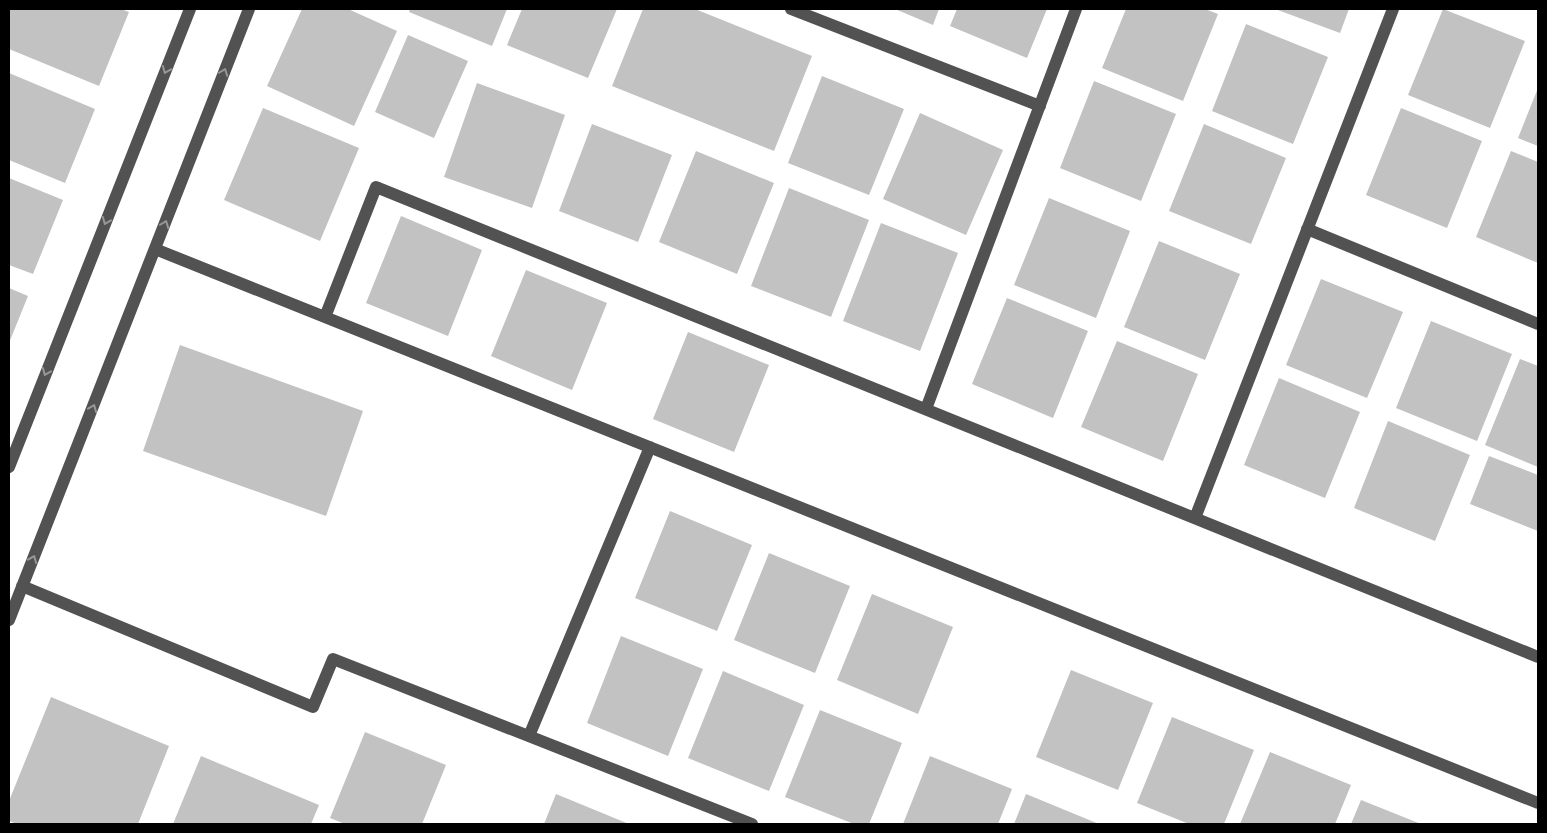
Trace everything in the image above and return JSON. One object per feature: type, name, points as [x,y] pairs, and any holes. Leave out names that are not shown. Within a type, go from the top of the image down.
[{"type":"street","points":[[9,467],[190,9]]},
{"type":"street","points":[[9,620],[249,9]]},
{"type":"street","points":[[790,9],[1040,106]]},
{"type":"street","points":[[926,409],[1076,9]]},
{"type":"street","points":[[1195,518],[1393,9]]},
{"type":"street","points":[[325,317],[376,188],[1538,656]]},
{"type":"street","points":[[1307,229],[1538,324]]},
{"type":"street","points":[[155,249],[1538,803]]},
{"type":"street","points":[[529,736],[650,447]]},
{"type":"street","points":[[22,586],[313,707],[333,659],[752,824]]},
{"type":"building","points":[[9,9],[121,9],[129,12],[99,86],[9,49]]},
{"type":"building","points":[[302,9],[348,9],[397,31],[354,126],[267,86]]},
{"type":"building","points":[[410,9],[507,9],[492,46],[409,12]]},
{"type":"building","points":[[522,9],[617,9],[588,78],[507,45]]},
{"type":"building","points":[[643,9],[695,9],[812,56],[774,151],[612,86]]},
{"type":"building","points":[[895,9],[939,9],[933,25]]},
{"type":"building","points":[[957,9],[1047,9],[1027,58],[950,26]]},
{"type":"building","points":[[1126,9],[1205,9],[1218,14],[1183,101],[1102,68]]},
{"type":"building","points":[[1275,9],[1349,9],[1340,33]]},
{"type":"building","points":[[1443,9],[1525,41],[1490,128],[1408,95]]},
{"type":"building","points":[[1246,24],[1328,57],[1293,144],[1212,111]]},
{"type":"building","points":[[408,35],[468,61],[434,138],[375,112]]},
{"type":"building","points":[[9,73],[95,109],[65,183],[9,160]]},
{"type":"building","points":[[822,76],[904,109],[869,195],[788,163]]},
{"type":"building","points":[[1094,81],[1176,114],[1141,201],[1060,168]]},
{"type":"building","points":[[477,83],[565,115],[532,208],[444,177]]},
{"type":"building","points":[[1538,88],[1538,146],[1518,138]]},
{"type":"building","points":[[263,108],[359,148],[320,241],[224,200]]},
{"type":"building","points":[[1401,108],[1482,141],[1447,228],[1366,195]]},
{"type":"building","points":[[920,113],[1003,150],[966,235],[883,199]]},
{"type":"building","points":[[592,124],[672,155],[638,242],[559,211]]},
{"type":"building","points":[[1204,124],[1286,158],[1251,244],[1169,211]]},
{"type":"building","points":[[696,151],[774,183],[737,274],[659,242]]},
{"type":"building","points":[[1511,151],[1538,162],[1538,263],[1476,237]]},
{"type":"building","points":[[9,178],[63,200],[33,274],[9,265]]},
{"type":"building","points":[[789,188],[869,220],[831,317],[751,286]]},
{"type":"building","points":[[1049,198],[1130,231],[1096,318],[1014,285]]},
{"type":"building","points":[[401,216],[482,250],[448,336],[366,303]]},
{"type":"building","points":[[881,223],[958,253],[920,351],[843,321]]},
{"type":"building","points":[[1159,241],[1240,274],[1205,360],[1124,327]]},
{"type":"building","points":[[526,270],[607,303],[572,390],[491,356]]},
{"type":"building","points":[[1321,279],[1403,312],[1367,398],[1286,365]]},
{"type":"building","points":[[9,288],[28,296],[9,343]]},
{"type":"building","points":[[1007,298],[1088,331],[1053,418],[972,384]]},
{"type":"building","points":[[1431,321],[1512,354],[1477,441],[1396,408]]},
{"type":"building","points":[[688,332],[769,365],[734,452],[653,419]]},
{"type":"building","points":[[1117,341],[1198,374],[1163,461],[1081,427]]},
{"type":"building","points":[[180,345],[363,411],[326,516],[143,451]]},
{"type":"building","points":[[1520,359],[1538,366],[1538,467],[1485,445]]},
{"type":"building","points":[[1279,378],[1360,412],[1325,498],[1244,465]]},
{"type":"building","points":[[1388,421],[1470,455],[1435,541],[1354,508]]},
{"type":"building","points":[[1489,456],[1538,475],[1538,531],[1470,504]]},
{"type":"building","points":[[670,511],[752,545],[717,631],[635,598]]},
{"type":"building","points":[[769,553],[850,586],[815,673],[734,640]]},
{"type":"building","points":[[872,594],[953,627],[918,714],[837,680]]},
{"type":"building","points":[[621,636],[703,669],[668,756],[587,723]]},
{"type":"building","points":[[1071,670],[1153,703],[1118,790],[1036,757]]},
{"type":"building","points":[[723,671],[804,705],[769,791],[688,758]]},
{"type":"building","points":[[51,697],[169,746],[138,824],[17,824],[9,821],[9,801]]},
{"type":"building","points":[[820,710],[902,743],[869,824],[854,824],[785,797]]},
{"type":"building","points":[[1172,717],[1254,750],[1224,824],[1189,824],[1137,803]]},
{"type":"building","points":[[365,732],[446,765],[422,824],[345,824],[330,818]]},
{"type":"building","points":[[1270,752],[1351,785],[1335,824],[1240,824]]},
{"type":"building","points":[[201,756],[319,805],[311,824],[173,824]]},
{"type":"building","points":[[930,756],[1012,789],[998,824],[903,824]]},
{"type":"building","points":[[556,794],[629,824],[544,824]]},
{"type":"building","points":[[1026,794],[1099,824],[1014,824]]},
{"type":"building","points":[[1361,800],[1421,824],[1351,824]]}]
